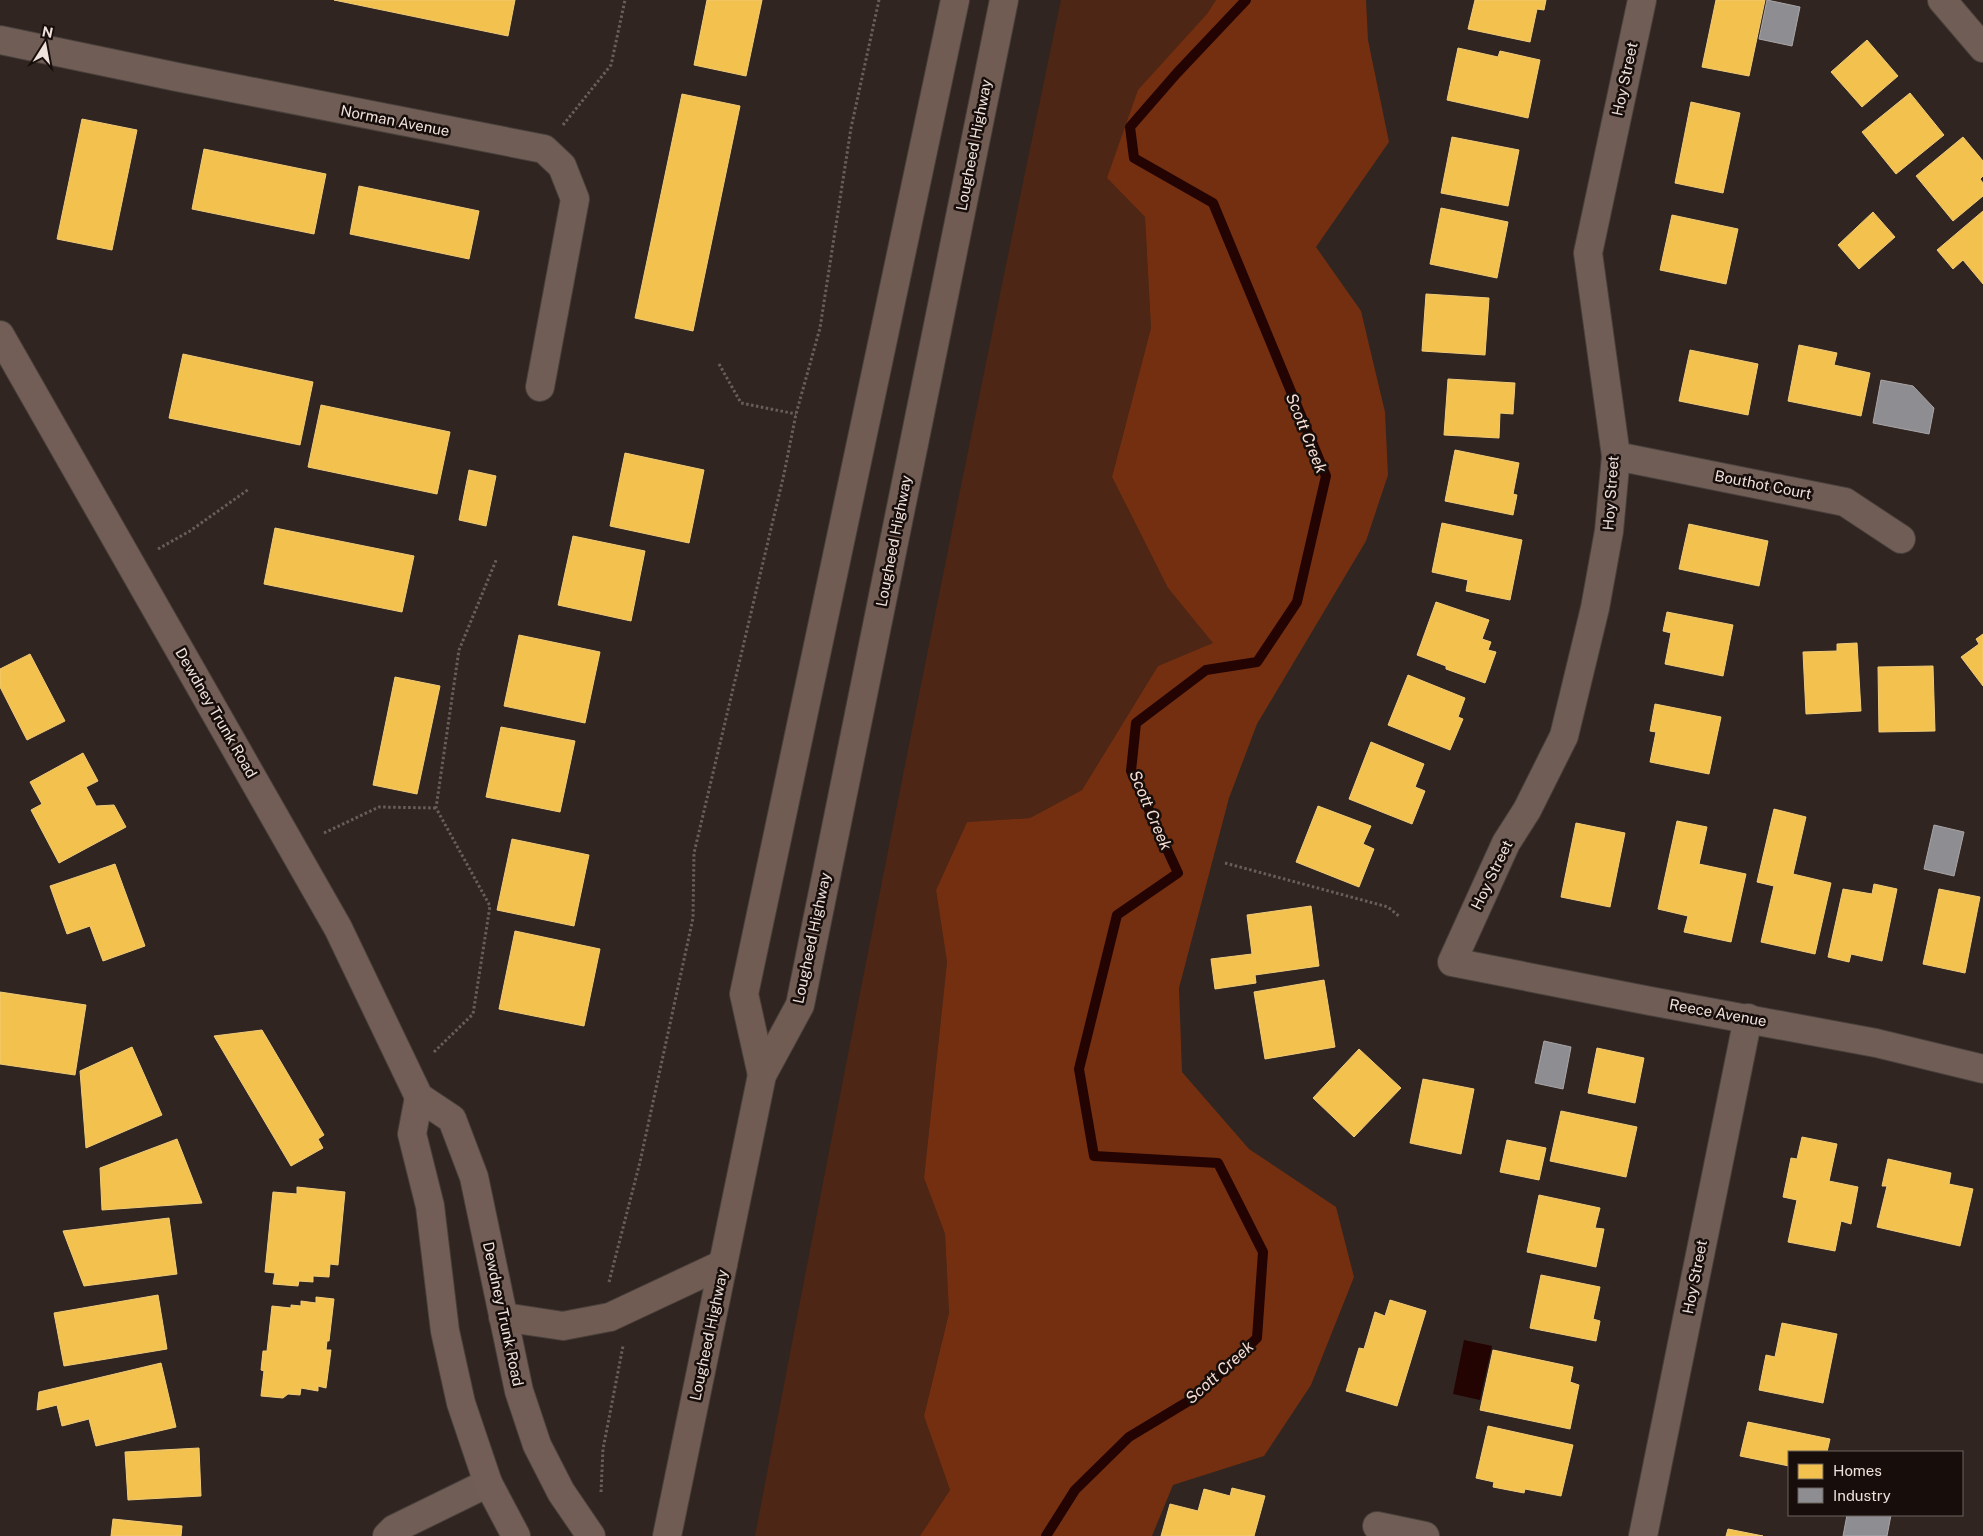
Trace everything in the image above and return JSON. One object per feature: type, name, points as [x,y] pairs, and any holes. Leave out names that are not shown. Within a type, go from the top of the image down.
[{"type":"main road","name":"Lougheed Highway","points":[[762,1075],[744,994],[955,0]]},
{"type":"main road","name":"Lougheed Highway","points":[[667,1536],[762,1075],[800,1005],[1004,0]]},
{"type":"main road","name":"Dewdney Trunk Road","points":[[0,335],[338,928],[414,1087],[452,1118],[474,1178],[518,1390],[537,1445],[561,1492],[591,1536]]},
{"type":"main road","points":[[414,1087],[412,1134],[430,1206],[445,1330],[461,1403],[488,1483],[516,1536]]},
{"type":"main road","points":[[503,1317],[563,1326],[610,1317],[723,1264]]},
{"type":"street","name":"Hoy Street","points":[[1452,962],[1506,843],[1527,810],[1564,736],[1598,589],[1609,531],[1616,456],[1588,253],[1642,0]]},
{"type":"street","points":[[1942,0],[1983,48]]},
{"type":"street","name":"Norman Avenue","points":[[0,40],[177,77],[544,149]]},
{"type":"street","points":[[540,387],[575,199],[562,166],[544,149]]},
{"type":"street","name":"Bouthot Court","points":[[1616,456],[1845,502],[1901,539]]},
{"type":"street","name":"Reece Avenue","points":[[1452,962],[1876,1042],[1983,1069]]},
{"type":"street","name":"Hoy Street","points":[[1643,1536],[1748,1018]]},
{"type":"street","points":[[387,1536],[394,1529],[488,1483]]},
{"type":"street","points":[[1377,1526],[1425,1536]]},
{"type":"path","points":[[544,149],[611,65],[624,0]]},
{"type":"path","points":[[608,1287],[612,1265],[640,1162],[692,918],[694,853],[780,493],[796,414],[820,328],[850,128],[879,0]]},
{"type":"path","points":[[719,364],[741,403],[796,414]]},
{"type":"path","points":[[190,531],[249,489]]},
{"type":"path","points":[[414,1087],[473,1014],[490,906],[436,808],[459,650],[497,558]]},
{"type":"path","points":[[324,834],[379,808],[436,808]]},
{"type":"path","points":[[1225,863],[1388,907],[1400,917]]},
{"type":"path","points":[[600,1497],[603,1449],[624,1347],[622,1340]]},
{"type":"shaded area","points":[[1061,0],[1216,0],[1107,178],[1145,217],[1151,328],[1112,477],[1168,588],[1214,643],[1158,666],[1082,790],[1030,818],[967,822],[936,890],[947,962],[924,1178],[945,1234],[949,1313],[924,1416],[950,1490],[920,1536],[755,1536],[905,767]]},
{"type":"shaded area","points":[[1216,0],[1366,0],[1368,40],[1389,142],[1316,247],[1361,311],[1385,412],[1388,475],[1366,541],[1257,724],[1229,798],[1179,988],[1182,1072],[1249,1149],[1336,1207],[1354,1277],[1311,1385],[1264,1456],[1173,1485],[1152,1536],[920,1536],[950,1490],[924,1416],[949,1313],[945,1234],[924,1178],[947,962],[936,890],[967,822],[1030,818],[1082,790],[1158,666],[1213,643],[1168,588],[1112,477],[1151,328],[1145,217],[1107,178],[1138,90],[1207,14]]},
{"type":"shaded area","points":[[1464,1340],[1492,1346],[1480,1400],[1453,1394]]},
{"type":"building: Homes","points":[[334,0],[515,0],[508,36]]},
{"type":"building: Homes","points":[[707,0],[762,0],[746,76],[694,65]]},
{"type":"building: Homes","points":[[1475,0],[1546,0],[1544,10],[1537,9],[1530,42],[1468,29]]},
{"type":"building: Homes","points":[[1716,0],[1765,0],[1749,76],[1702,67]]},
{"type":"building: Homes","points":[[1867,40],[1898,76],[1862,107],[1831,72]]},
{"type":"building: Homes","points":[[1458,48],[1498,57],[1500,51],[1540,60],[1528,118],[1447,100]]},
{"type":"building: Homes","points":[[1910,93],[1944,135],[1896,174],[1862,132]]},
{"type":"building: Homes","points":[[682,94],[740,106],[693,331],[635,318]]},
{"type":"building: Homes","points":[[1691,102],[1740,113],[1723,193],[1675,183]]},
{"type":"building: Homes","points":[[82,119],[137,130],[112,250],[57,239]]},
{"type":"building: Homes","points":[[1452,137],[1519,150],[1508,206],[1441,193]]},
{"type":"building: Homes","points":[[1963,137],[1983,161],[1983,176],[1980,179],[1983,183],[1983,196],[1953,221],[1916,176]]},
{"type":"building: Homes","points":[[204,149],[326,174],[314,234],[192,209]]},
{"type":"building: Homes","points":[[359,186],[479,211],[469,259],[350,234]]},
{"type":"building: Homes","points":[[1441,208],[1508,222],[1497,278],[1430,264]]},
{"type":"building: Homes","points":[[1983,211],[1983,284],[1963,260],[1953,269],[1937,250]]},
{"type":"building: Homes","points":[[1873,212],[1895,237],[1859,269],[1838,245]]},
{"type":"building: Homes","points":[[1672,215],[1738,229],[1726,284],[1660,270]]},
{"type":"building: Homes","points":[[1426,294],[1489,298],[1485,355],[1422,351]]},
{"type":"building: Homes","points":[[1799,345],[1837,353],[1834,365],[1870,373],[1861,416],[1788,401]]},
{"type":"building: Homes","points":[[1690,350],[1758,364],[1748,415],[1679,401]]},
{"type":"building: Homes","points":[[183,354],[313,382],[300,445],[169,418]]},
{"type":"building: Homes","points":[[1448,379],[1515,383],[1513,414],[1500,413],[1499,438],[1444,435]]},
{"type":"building: Homes","points":[[321,405],[450,432],[437,494],[308,467]]},
{"type":"building: Homes","points":[[1455,450],[1519,463],[1513,494],[1517,495],[1513,515],[1445,501]]},
{"type":"building: Homes","points":[[625,453],[704,470],[689,543],[610,526]]},
{"type":"building: Homes","points":[[469,470],[496,476],[486,526],[459,520]]},
{"type":"building: Homes","points":[[1442,523],[1522,540],[1510,600],[1466,591],[1468,580],[1432,572]]},
{"type":"building: Homes","points":[[1689,524],[1768,541],[1759,586],[1679,569]]},
{"type":"building: Homes","points":[[275,528],[414,556],[402,612],[264,584]]},
{"type":"building: Homes","points":[[573,536],[645,551],[631,621],[558,605]]},
{"type":"building: Homes","points":[[1436,602],[1489,620],[1482,639],[1491,642],[1488,650],[1496,652],[1485,683],[1446,669],[1446,666],[1417,655]]},
{"type":"building: Homes","points":[[1667,612],[1733,625],[1723,676],[1665,664],[1671,633],[1663,631]]},
{"type":"building: Homes","points":[[1983,634],[1983,686],[1961,657],[1979,644],[1976,639]]},
{"type":"building: Homes","points":[[519,635],[600,652],[585,723],[504,706]]},
{"type":"building: Homes","points":[[1857,643],[1861,711],[1806,714],[1803,652],[1837,651],[1837,644]]},
{"type":"building: Homes","points":[[30,654],[65,721],[27,740],[0,687],[0,669]]},
{"type":"building: Homes","points":[[1933,666],[1935,731],[1879,732],[1878,667]]},
{"type":"building: Homes","points":[[1408,675],[1465,698],[1458,717],[1463,719],[1450,750],[1388,725]]},
{"type":"building: Homes","points":[[395,677],[440,686],[417,794],[373,785]]},
{"type":"building: Homes","points":[[1655,704],[1721,717],[1709,774],[1650,762],[1656,732],[1650,731]]},
{"type":"building: Homes","points":[[501,727],[575,741],[560,812],[486,797]]},
{"type":"building: Homes","points":[[1371,742],[1424,764],[1415,787],[1425,791],[1412,824],[1349,799]]},
{"type":"building: Homes","points":[[83,753],[98,781],[86,787],[96,806],[114,805],[126,827],[59,863],[31,810],[42,804],[30,782]]},
{"type":"building: Homes","points":[[1318,806],[1371,826],[1363,844],[1374,849],[1359,887],[1296,862]]},
{"type":"building: Homes","points":[[1774,809],[1806,817],[1793,874],[1831,883],[1815,954],[1761,942],[1774,886],[1757,882]]},
{"type":"building: Homes","points":[[1677,821],[1707,827],[1699,864],[1746,874],[1731,942],[1684,932],[1688,916],[1658,909]]},
{"type":"building: Homes","points":[[1576,823],[1625,833],[1610,907],[1561,897]]},
{"type":"building: Homes","points":[[512,839],[589,855],[574,926],[497,910]]},
{"type":"building: Homes","points":[[115,864],[145,946],[103,961],[90,926],[67,934],[50,886]]},
{"type":"building: Homes","points":[[1874,884],[1897,889],[1882,961],[1851,954],[1849,962],[1828,957],[1843,889],[1872,894]]},
{"type":"building: Homes","points":[[1939,889],[1980,897],[1965,973],[1923,964]]},
{"type":"building: Homes","points":[[1311,906],[1319,966],[1255,975],[1256,983],[1215,989],[1211,959],[1252,954],[1247,915]]},
{"type":"building: Homes","points":[[515,931],[600,949],[584,1026],[499,1009]]},
{"type":"building: Homes","points":[[1324,980],[1335,1047],[1265,1059],[1254,992]]},
{"type":"building: Homes","points":[[0,992],[86,1005],[75,1075],[0,1064]]},
{"type":"building: Homes","points":[[262,1030],[324,1135],[318,1139],[323,1148],[291,1166],[214,1036]]},
{"type":"building: Homes","points":[[132,1047],[162,1115],[86,1148],[80,1071]]},
{"type":"building: Homes","points":[[1597,1048],[1644,1058],[1635,1103],[1588,1093]]},
{"type":"building: Homes","points":[[1359,1049],[1401,1088],[1354,1137],[1313,1098]]},
{"type":"building: Homes","points":[[1423,1079],[1474,1089],[1461,1154],[1410,1143]]},
{"type":"building: Homes","points":[[1561,1111],[1637,1127],[1626,1177],[1550,1161]]},
{"type":"building: Homes","points":[[1802,1137],[1837,1144],[1829,1181],[1858,1187],[1851,1224],[1841,1221],[1835,1251],[1788,1242],[1797,1200],[1783,1197],[1791,1158],[1797,1159]]},
{"type":"building: Homes","points":[[177,1139],[202,1203],[102,1210],[100,1168]]},
{"type":"building: Homes","points":[[1507,1140],[1546,1148],[1539,1180],[1500,1172]]},
{"type":"building: Homes","points":[[1888,1159],[1951,1173],[1949,1184],[1973,1189],[1960,1246],[1877,1227],[1887,1186],[1882,1186]]},
{"type":"building: Homes","points":[[297,1187],[345,1192],[338,1265],[330,1264],[329,1277],[313,1276],[313,1282],[299,1281],[298,1286],[273,1284],[275,1273],[265,1272],[273,1192],[297,1194]]},
{"type":"building: Homes","points":[[1539,1195],[1600,1208],[1595,1228],[1604,1229],[1596,1267],[1527,1252]]},
{"type":"building: Homes","points":[[169,1218],[177,1274],[84,1286],[63,1231]]},
{"type":"building: Homes","points":[[1541,1275],[1600,1287],[1593,1319],[1600,1321],[1596,1341],[1530,1328]]},
{"type":"building: Homes","points":[[158,1295],[167,1349],[64,1366],[54,1313]]},
{"type":"building: Homes","points":[[316,1297],[334,1299],[329,1341],[327,1341],[326,1350],[331,1350],[326,1388],[318,1386],[318,1391],[301,1388],[300,1395],[288,1394],[283,1398],[261,1396],[264,1371],[261,1370],[263,1351],[267,1351],[272,1306],[291,1308],[291,1305],[301,1306],[301,1301],[316,1303]]},
{"type":"building: Homes","points":[[1390,1300],[1426,1311],[1397,1406],[1346,1391],[1359,1348],[1364,1349],[1375,1312],[1385,1316]]},
{"type":"building: Homes","points":[[1782,1323],[1837,1334],[1823,1403],[1759,1390],[1766,1355],[1775,1357]]},
{"type":"building: Homes","points":[[1493,1350],[1573,1367],[1570,1382],[1579,1385],[1570,1429],[1480,1410]]},
{"type":"building: Homes","points":[[161,1363],[176,1427],[96,1446],[89,1419],[62,1426],[57,1405],[37,1410],[39,1392]]},
{"type":"building: Homes","points":[[1748,1422],[1830,1439],[1827,1451],[1788,1451],[1788,1466],[1740,1456]]},
{"type":"building: Homes","points":[[1488,1426],[1573,1445],[1561,1496],[1525,1489],[1524,1493],[1493,1487],[1494,1482],[1476,1478]]},
{"type":"building: Homes","points":[[199,1448],[201,1496],[128,1500],[125,1452]]},
{"type":"building: Homes","points":[[1232,1488],[1265,1496],[1254,1536],[1161,1536],[1170,1504],[1198,1511],[1204,1489],[1230,1496]]},
{"type":"building: Homes","points":[[113,1519],[182,1526],[181,1536],[111,1536]]},
{"type":"building: Homes","points":[[1728,1529],[1763,1536],[1726,1536]]},
{"type":"building: Industry","points":[[1767,0],[1800,7],[1792,46],[1759,39]]},
{"type":"building: Industry","points":[[1881,380],[1913,386],[1934,408],[1929,434],[1873,423]]},
{"type":"building: Industry","points":[[1934,825],[1964,832],[1954,876],[1924,869]]},
{"type":"building: Industry","points":[[1544,1041],[1571,1047],[1563,1089],[1535,1083]]},
{"type":"building: Industry","points":[[1847,1516],[1891,1516],[1887,1536],[1843,1536]]},
{"type":"waterway","name":"Scott Creek","points":[[1046,1536],[1075,1490],[1129,1437],[1197,1396],[1257,1338],[1263,1252],[1218,1163],[1094,1156],[1079,1069],[1117,915],[1178,873],[1131,771],[1136,723],[1206,670],[1257,662],[1297,602],[1326,476],[1213,203],[1134,158],[1130,127],[1177,73],[1246,0]]}]
